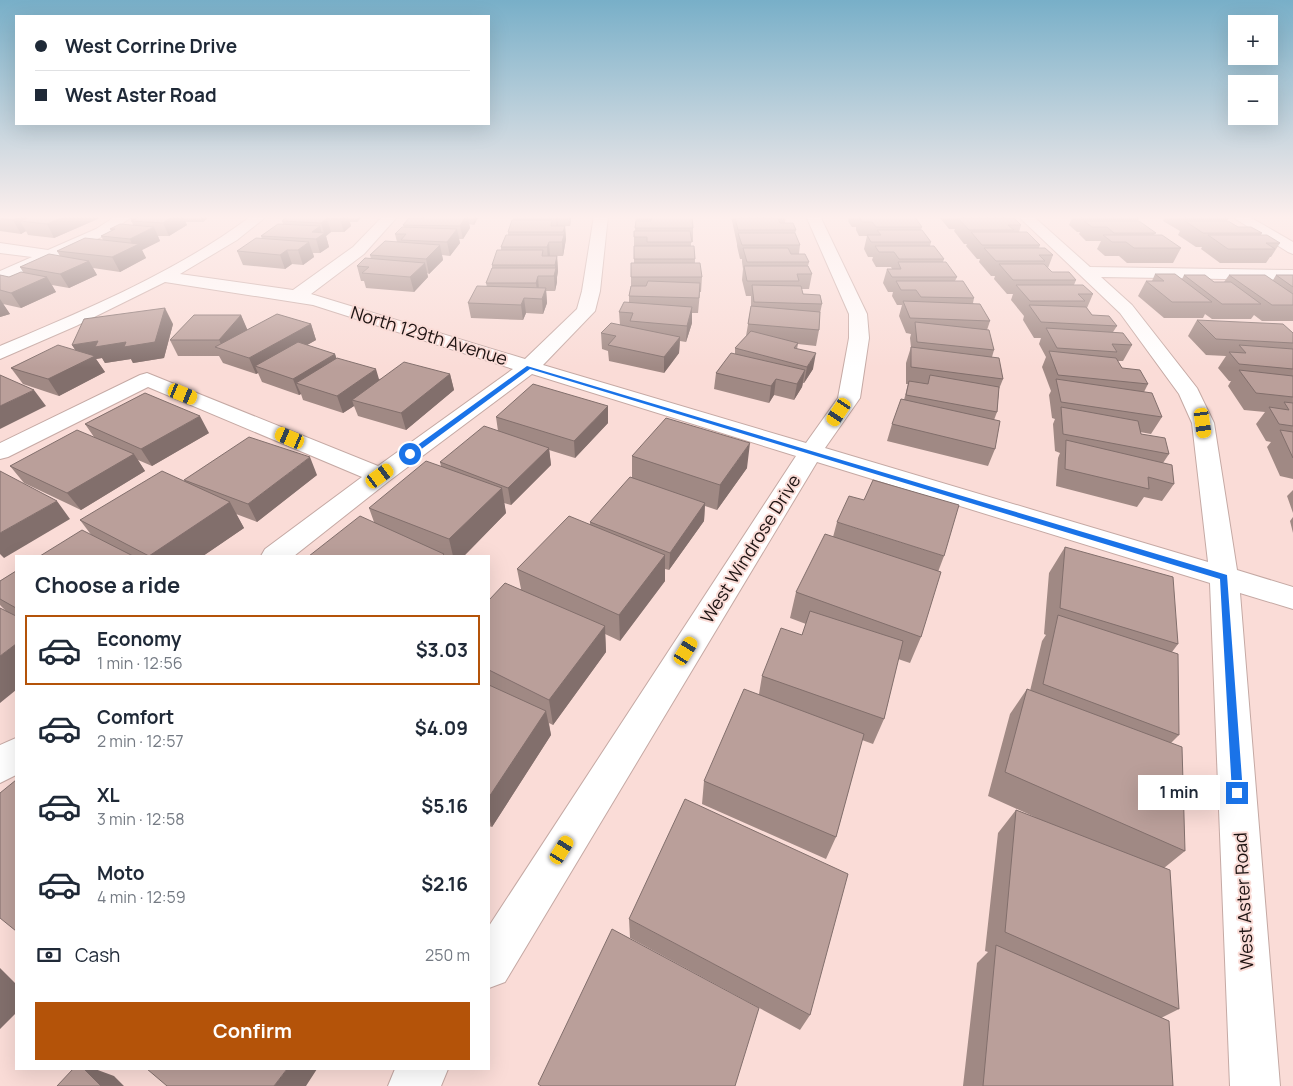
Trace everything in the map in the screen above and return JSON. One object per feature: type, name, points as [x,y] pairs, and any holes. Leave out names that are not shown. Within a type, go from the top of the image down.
[{"type":"street","points":[[0,277],[24,267]]},
{"type":"street","points":[[0,353],[97,311],[180,267]]},
{"type":"street","points":[[296,296],[338,267]]},
{"type":"street","points":[[276,555],[529,367],[586,311],[594,267]]},
{"type":"street","name":"West Windrose Drive","points":[[490,964],[811,452],[848,398],[856,365],[859,338],[858,314],[836,267]]},
{"type":"street","name":"West Aster Road","points":[[1080,267],[1126,309],[1156,347],[1189,394],[1203,423],[1224,578],[1255,1086]]},
{"type":"street","points":[[1086,272],[1293,274]]},
{"type":"street","name":"North 129th Avenue","points":[[163,277],[296,296],[1293,598]]},
{"type":"street","points":[[0,452],[147,379],[380,476]]},
{"type":"street","points":[[0,766],[15,755]]},
{"type":"street","points":[[413,1086],[423,1070]]},
{"type":"building","points":[[21,267],[76,267],[60,274]]},
{"type":"building","points":[[365,267],[421,267],[410,277],[362,273],[369,267]]},
{"type":"building","points":[[631,267],[701,267],[702,277],[631,277]]},
{"type":"building","points":[[744,267],[808,267],[812,274],[797,274],[799,281],[747,281]]},
{"type":"building","points":[[900,267],[949,267],[957,277],[892,277],[887,269],[901,269]]},
{"type":"building","points":[[1001,267],[1047,267],[1052,272],[1069,272],[1076,280],[1013,280]]},
{"type":"building","points":[[492,268],[556,268],[554,276],[538,276],[536,283],[486,283]]},
{"type":"building","points":[[21,272],[47,277],[11,293],[0,290],[0,275],[9,277]]},
{"type":"building","points":[[1155,274],[1175,274],[1212,302],[1172,302],[1146,281],[1164,281]]},
{"type":"building","points":[[1184,275],[1205,275],[1214,282],[1231,282],[1261,304],[1222,304]]},
{"type":"building","points":[[1229,275],[1265,275],[1293,294],[1293,305],[1272,305]]},
{"type":"building","points":[[1276,275],[1293,275],[1293,287]]},
{"type":"building","points":[[648,281],[700,283],[699,298],[629,296],[631,286],[646,286]]},
{"type":"building","points":[[896,281],[963,281],[974,298],[921,297],[916,290],[901,290]]},
{"type":"building","points":[[752,285],[801,286],[803,294],[820,295],[822,304],[754,302]]},
{"type":"building","points":[[1016,285],[1083,285],[1093,294],[1078,294],[1085,301],[1030,301]]},
{"type":"building","points":[[477,286],[546,288],[542,299],[524,298],[521,305],[468,303]]},
{"type":"building","points":[[903,301],[980,304],[990,321],[910,318]]},
{"type":"building","points":[[624,302],[692,307],[687,326],[630,321],[633,313],[619,312]]},
{"type":"building","points":[[1029,305],[1086,307],[1092,315],[1109,316],[1117,326],[1041,322]]},
{"type":"building","points":[[751,306],[820,312],[819,330],[748,324]]},
{"type":"building","points":[[165,308],[155,342],[124,347],[126,342],[95,347],[98,341],[72,345],[84,319]]},
{"type":"building","points":[[277,314],[311,324],[249,358],[215,347]]},
{"type":"building","points":[[194,315],[241,315],[219,340],[170,340]]},
{"type":"building","points":[[1197,320],[1283,324],[1293,333],[1293,343],[1216,339]]},
{"type":"building","points":[[915,322],[989,330],[994,350],[917,342]]},
{"type":"building","points":[[611,323],[680,337],[664,357],[608,345],[616,336],[601,333]]},
{"type":"building","points":[[1046,328],[1123,333],[1132,345],[1112,344],[1117,352],[1057,348]]},
{"type":"building","points":[[751,331],[798,343],[794,348],[816,353],[807,367],[735,348]]},
{"type":"building","points":[[298,342],[335,354],[293,379],[255,366]]},
{"type":"building","points":[[58,345],[95,356],[48,379],[11,368]]},
{"type":"building","points":[[1239,345],[1293,349],[1293,369],[1239,364],[1229,352],[1246,353]]},
{"type":"building","points":[[911,347],[999,358],[1003,379],[911,367]]},
{"type":"building","points":[[1049,351],[1116,358],[1122,368],[1140,370],[1148,384],[1058,375]]},
{"type":"building","points":[[731,353],[805,370],[797,384],[776,379],[771,386],[716,373]]},
{"type":"building","points":[[337,358],[376,369],[337,396],[296,383]]},
{"type":"building","points":[[404,362],[450,374],[401,413],[352,400]]},
{"type":"building","points":[[1239,370],[1293,376],[1293,397],[1256,393]]},
{"type":"building","points":[[0,375],[34,390],[0,406]]},
{"type":"building","points":[[930,375],[999,387],[997,412],[906,395],[909,381],[928,384]]},
{"type":"building","points":[[1056,379],[1152,393],[1162,417],[1061,402]]},
{"type":"building","points":[[533,384],[608,406],[574,441],[496,417]]},
{"type":"building","points":[[145,393],[200,416],[141,449],[85,424]]},
{"type":"building","points":[[901,399],[1000,421],[995,449],[892,424]]},
{"type":"building","points":[[1284,402],[1293,403],[1293,426],[1279,424],[1269,407],[1289,410]]},
{"type":"building","points":[[1061,407],[1138,421],[1141,434],[1165,438],[1169,454],[1063,434]]},
{"type":"building","points":[[666,418],[750,443],[720,485],[632,456]]},
{"type":"building","points":[[484,426],[549,448],[508,488],[440,462]]},
{"type":"building","points":[[77,430],[134,454],[67,493],[10,466]]},
{"type":"building","points":[[1280,430],[1293,432],[1293,458]]},
{"type":"building","points":[[249,437],[310,457],[248,504],[184,480]]},
{"type":"building","points":[[1066,440],[1172,465],[1174,484],[1148,477],[1149,489],[1065,469]]},
{"type":"building","points":[[426,461],[502,488],[449,539],[369,508]]},
{"type":"building","points":[[0,471],[57,501],[0,533]]},
{"type":"building","points":[[162,471],[230,502],[150,555],[147,555],[80,520]]},
{"type":"building","points":[[630,477],[705,503],[670,553],[590,522]]},
{"type":"building","points":[[873,480],[959,505],[944,556],[837,522],[849,496],[864,500]]},
{"type":"building","points":[[360,516],[444,554],[443,555],[310,555]]},
{"type":"building","points":[[569,516],[665,555],[619,615],[517,569]]},
{"type":"building","points":[[82,530],[131,555],[42,555]]},
{"type":"building","points":[[825,534],[941,572],[921,637],[796,592]]},
{"type":"building","points":[[1065,547],[1173,577],[1178,644],[1060,608]]},
{"type":"building","points":[[15,572],[15,607],[0,599],[0,581]]},
{"type":"building","points":[[505,583],[605,626],[549,700],[490,670],[490,599]]},
{"type":"building","points":[[0,608],[15,616],[15,645],[0,656]]},
{"type":"building","points":[[810,611],[903,641],[884,719],[762,676],[781,628],[802,635]]},
{"type":"building","points":[[1058,615],[1178,654],[1179,735],[1043,684]]},
{"type":"building","points":[[490,685],[546,711],[490,795]]},
{"type":"building","points":[[744,689],[864,734],[836,837],[704,781]]},
{"type":"building","points":[[1027,689],[1182,747],[1185,851],[1005,772]]},
{"type":"building","points":[[15,781],[15,930],[0,918],[0,793]]},
{"type":"building","points":[[685,799],[848,874],[810,1015],[629,919]]},
{"type":"building","points":[[1016,810],[1170,870],[1179,1009],[1005,932]]},
{"type":"building","points":[[612,929],[759,1008],[735,1086],[541,1086],[538,1084]]},
{"type":"building","points":[[996,945],[1169,1021],[1173,1086],[983,1086]]},
{"type":"building","points":[[72,1070],[85,1070],[101,1086],[57,1086]]},
{"type":"building","points":[[148,1070],[286,1070],[274,1086],[167,1086]]},
{"type":"route","points":[[410,454],[529,367],[1224,578],[1237,793]]}]
